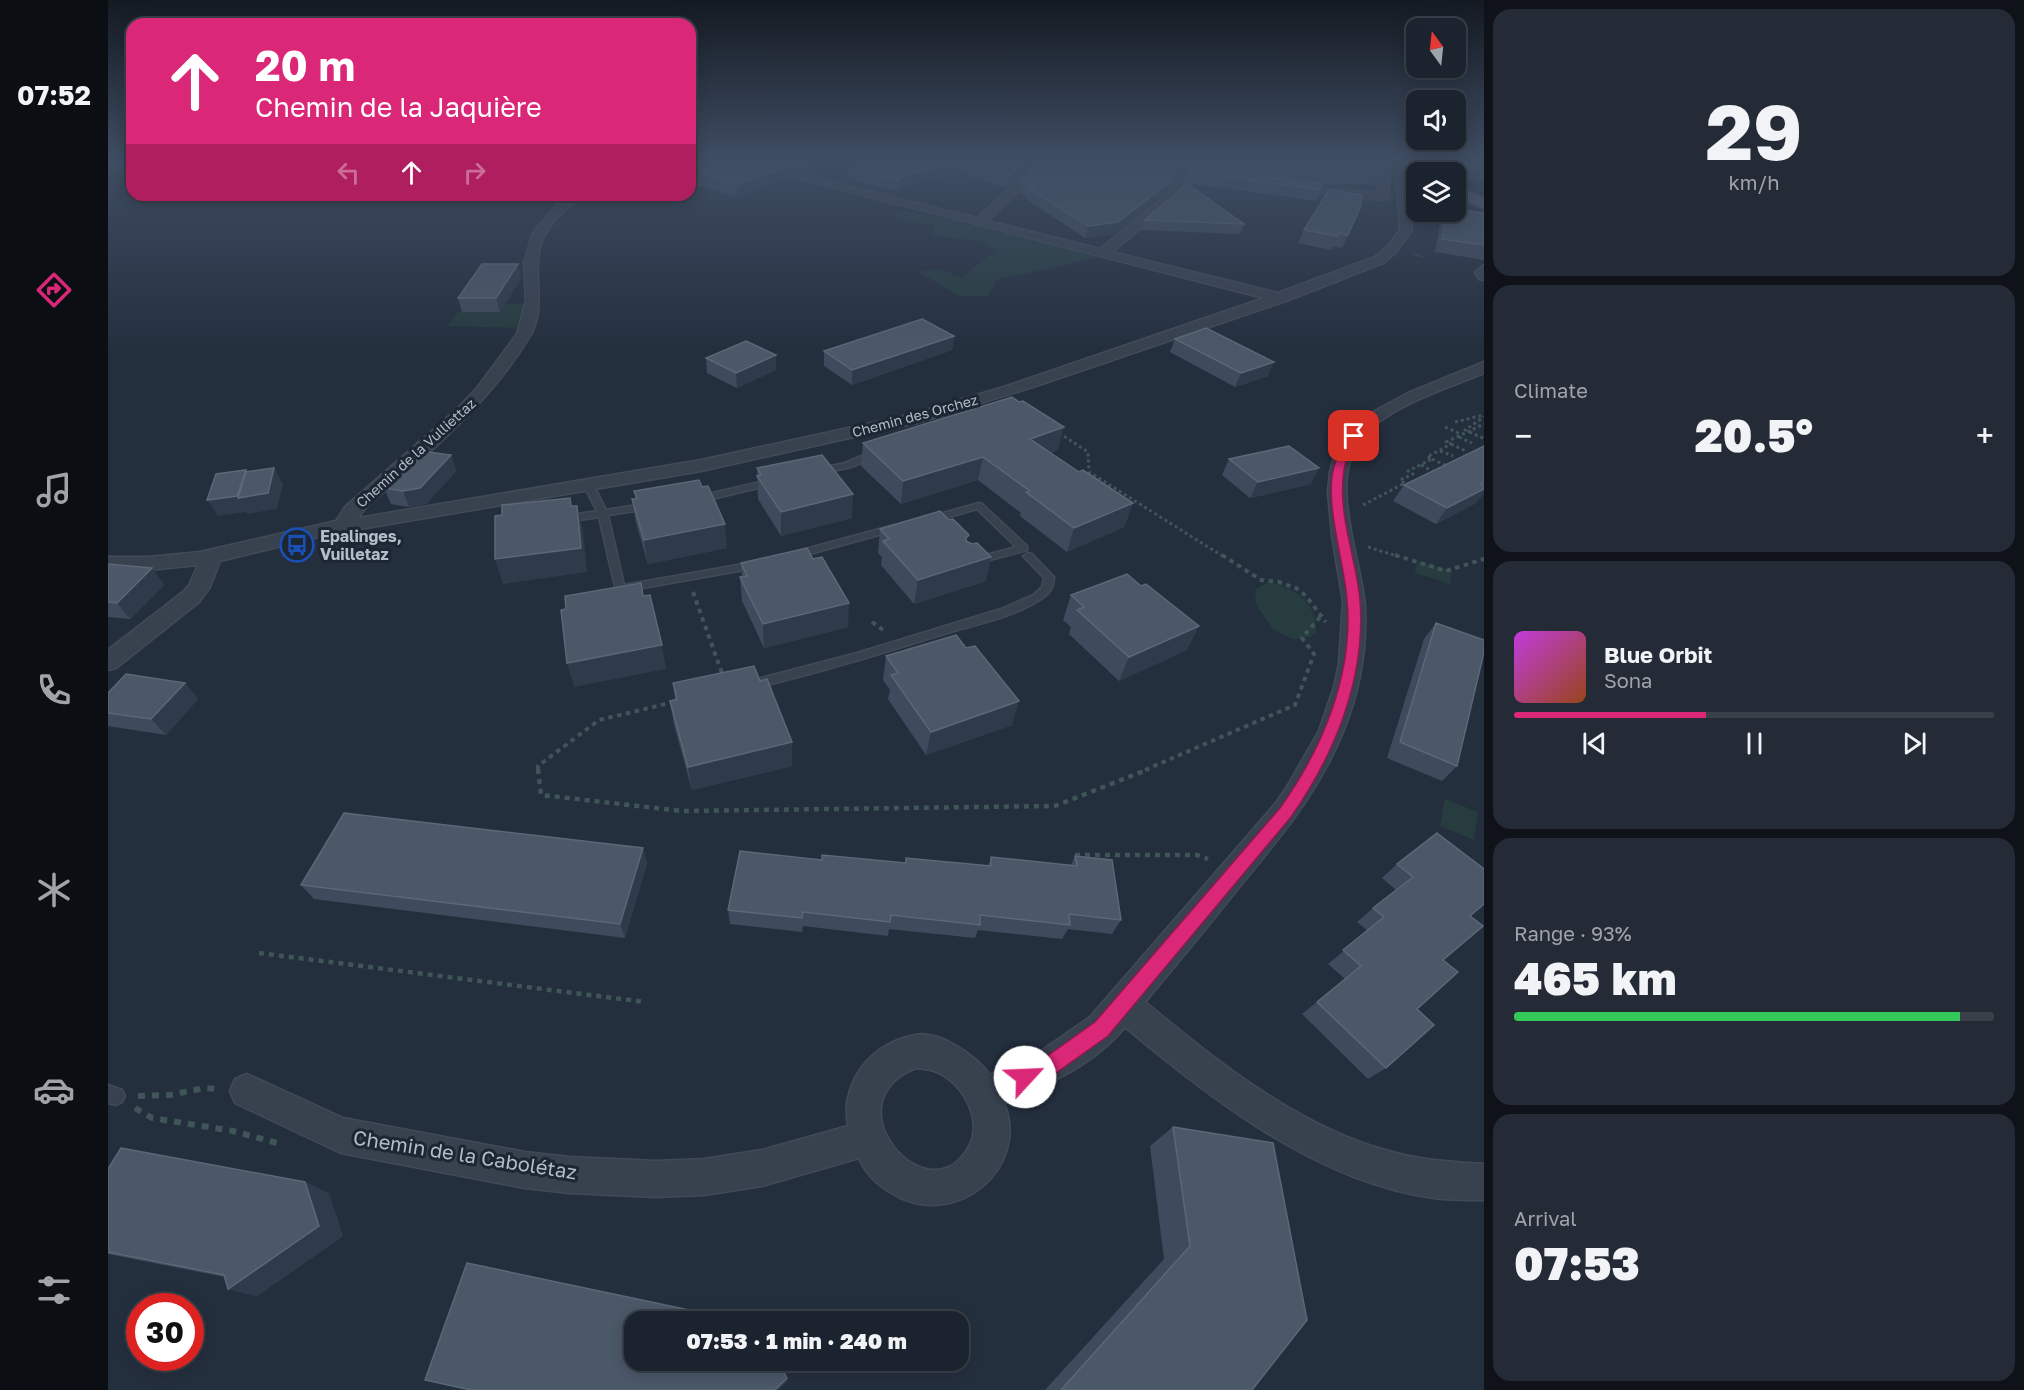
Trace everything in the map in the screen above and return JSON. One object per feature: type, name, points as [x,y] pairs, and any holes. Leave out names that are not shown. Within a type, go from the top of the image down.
[{"type":"street","name":"Chemin de la Vulliettaz","points":[[343,526],[352,511],[463,413],[483,391],[524,334],[533,301],[530,263],[539,233],[549,221]]},
{"type":"street","points":[[975,221],[1281,298]]},
{"type":"street","points":[[1103,253],[1142,221]]},
{"type":"street","name":"Chemin des Orchez","points":[[108,564],[133,565],[212,556],[343,526],[465,508],[788,448],[913,419],[1005,392],[1281,298],[1379,260],[1392,249],[1406,230],[1406,221]]},
{"type":"street","points":[[1484,269],[1481,272],[1484,276]]},
{"type":"street","points":[[983,1095],[1056,1061],[1102,1029],[1286,812],[1306,783],[1338,712],[1350,670],[1357,549],[1337,505],[1339,468],[1352,437],[1377,415],[1484,367]]},
{"type":"street","points":[[108,662],[191,597],[212,556]]},
{"type":"street","points":[[1123,1005],[1182,1054],[1276,1118],[1354,1160],[1390,1172],[1428,1180],[1484,1182]]},
{"type":"street","points":[[924,1051],[948,1057],[968,1072],[983,1095],[990,1124],[989,1143],[976,1168],[963,1180],[954,1184],[927,1188],[908,1183],[884,1164],[868,1138],[863,1111],[868,1086],[882,1066],[901,1053],[924,1051]]},
{"type":"street","name":"Chemin de la Cabolétaz","points":[[247,1092],[341,1135],[525,1170],[570,1175],[656,1179],[704,1177],[762,1168],[868,1138]]},
{"type":"lane","points":[[805,474],[848,465],[887,450]]},
{"type":"lane","points":[[684,501],[715,496],[783,479]]},
{"type":"lane","points":[[589,486],[603,514],[620,589],[763,563]]},
{"type":"lane","points":[[557,520],[664,504]]},
{"type":"lane","points":[[922,521],[979,506],[1023,548],[968,563]]},
{"type":"lane","points":[[785,557],[910,524]]},
{"type":"lane","points":[[728,689],[793,676],[880,650],[998,613],[1042,594],[1049,586],[1049,577],[1028,556]]},
{"type":"path","points":[[1455,422],[1484,416]]},
{"type":"path","points":[[1468,431],[1465,430],[1484,416]]},
{"type":"path","points":[[1466,451],[1446,442],[1483,425]]},
{"type":"path","points":[[1445,427],[1472,443]]},
{"type":"path","points":[[1052,429],[1088,452],[1089,472]]},
{"type":"path","points":[[1468,431],[1483,438]]},
{"type":"path","points":[[1447,466],[1427,457],[1451,444]]},
{"type":"path","points":[[1439,450],[1453,456]]},
{"type":"path","points":[[1420,478],[1408,471],[1432,459]]},
{"type":"path","points":[[1420,465],[1434,472]]},
{"type":"path","points":[[1079,476],[1089,472]]},
{"type":"path","points":[[1089,472],[1261,580],[1284,582],[1305,595],[1320,617],[1353,642]]},
{"type":"path","points":[[1413,474],[1400,480],[1415,488]]},
{"type":"path","points":[[1364,515],[1363,505],[1405,483]]},
{"type":"path","points":[[1392,490],[1402,495]]},
{"type":"path","points":[[1367,536],[1357,549],[1446,571],[1484,559]]},
{"type":"path","points":[[688,578],[728,689]]},
{"type":"path","points":[[681,700],[599,720],[538,766],[541,795],[682,811],[1055,806],[1135,775],[1295,705],[1314,654],[1302,638],[1320,617]]},
{"type":"path","points":[[1075,855],[1197,855],[1237,870]]},
{"type":"path","points":[[259,953],[645,1002]]},
{"type":"path","points":[[112,1095],[170,1095],[205,1088],[247,1092]]},
{"type":"green space","points":[[906,221],[954,221],[1099,257],[997,280],[988,296],[960,296],[919,272],[937,269],[962,277],[995,251],[983,241],[934,236],[935,225]]},
{"type":"green space","points":[[527,303],[521,328],[447,326],[458,312],[500,312],[505,304]]},
{"type":"green space","points":[[1417,561],[1452,571],[1450,584],[1415,573]]},
{"type":"green space","points":[[1268,582],[1287,588],[1303,598],[1313,614],[1316,633],[1310,637],[1293,639],[1274,630],[1256,605],[1255,590]]},
{"type":"green space","points":[[1445,799],[1478,812],[1474,840],[1440,826]]},
{"type":"building","points":[[1080,221],[1119,221],[1118,222],[1088,226]]},
{"type":"building","points":[[1166,221],[1240,221],[1244,224]]},
{"type":"building","points":[[1310,221],[1354,221],[1348,235],[1339,233],[1337,236],[1304,230]]},
{"type":"building","points":[[1484,221],[1484,245],[1442,239],[1445,222]]},
{"type":"building","points":[[482,264],[518,264],[496,298],[458,298]]},
{"type":"building","points":[[922,319],[954,336],[852,370],[824,351]]},
{"type":"building","points":[[1206,328],[1274,362],[1241,373],[1175,339]]},
{"type":"building","points":[[746,341],[776,355],[736,373],[706,358]]},
{"type":"building","points":[[1012,397],[1019,402],[1023,401],[1064,427],[1030,439],[1079,472],[1083,470],[1133,503],[1074,528],[1026,492],[1030,491],[983,457],[903,481],[863,443]]},
{"type":"building","points":[[1289,446],[1319,468],[1258,482],[1229,459]]},
{"type":"building","points":[[1484,446],[1484,483],[1481,484],[1484,489],[1447,508],[1404,485]]},
{"type":"building","points":[[420,451],[451,455],[420,488],[403,491],[384,488]]},
{"type":"building","points":[[822,455],[853,494],[781,512],[757,476],[761,475],[757,468]]},
{"type":"building","points":[[274,468],[268,493],[238,498],[246,472]]},
{"type":"building","points":[[246,470],[237,496],[207,500],[216,474]]},
{"type":"building","points":[[699,480],[702,487],[708,486],[725,524],[644,540],[632,499],[637,499],[634,491]]},
{"type":"building","points":[[570,498],[571,506],[577,506],[581,548],[495,559],[495,516],[502,515],[502,505]]},
{"type":"building","points":[[940,511],[949,520],[953,519],[969,535],[966,541],[972,544],[977,543],[991,557],[918,580],[883,541],[889,539],[880,529]]},
{"type":"building","points":[[807,548],[813,559],[822,557],[849,603],[763,624],[740,577],[747,576],[741,563]]},
{"type":"building","points":[[108,564],[152,568],[117,603],[108,602]]},
{"type":"building","points":[[1127,574],[1141,586],[1146,584],[1199,626],[1129,657],[1077,610],[1084,607],[1071,595]]},
{"type":"building","points":[[641,583],[643,596],[650,595],[662,645],[567,663],[561,610],[566,609],[565,596]]},
{"type":"building","points":[[1436,623],[1484,640],[1484,652],[1457,766],[1400,742]]},
{"type":"building","points":[[956,635],[966,648],[975,646],[1019,701],[931,732],[891,675],[898,673],[886,656]]},
{"type":"building","points":[[754,666],[760,681],[767,679],[792,742],[688,767],[670,701],[677,699],[673,683]]},
{"type":"building","points":[[126,674],[185,683],[151,719],[108,713],[108,693]]},
{"type":"building","points":[[344,813],[643,848],[620,924],[301,885]]},
{"type":"building","points":[[1437,833],[1484,869],[1484,904],[1470,916],[1483,926],[1443,960],[1458,972],[1417,1009],[1434,1025],[1386,1068],[1317,1002],[1361,966],[1343,950],[1384,917],[1373,908],[1413,877],[1397,864]]},
{"type":"building","points":[[740,851],[822,860],[822,855],[906,863],[906,858],[991,866],[991,857],[1077,866],[1075,856],[1112,860],[1121,920],[1069,914],[1070,925],[980,915],[980,925],[891,915],[890,922],[803,912],[802,918],[728,910]]},
{"type":"building","points":[[1173,1127],[1273,1143],[1307,1320],[1252,1390],[1061,1390],[1190,1246]]},
{"type":"building","points":[[121,1148],[305,1182],[319,1226],[228,1289],[224,1275],[108,1252],[108,1169]]},
{"type":"building","points":[[467,1263],[694,1311],[624,1311],[624,1371],[784,1371],[787,1378],[775,1390],[471,1390],[425,1380]]},
{"type":"place","name":"Epalinges, Vuilletaz","points":[[297,545]]},
{"type":"route","points":[[1025,1077],[1046,1068],[1102,1029],[1286,812],[1306,783],[1338,712],[1350,670],[1353,642],[1353,599],[1337,505],[1339,468],[1354,436]]}]
